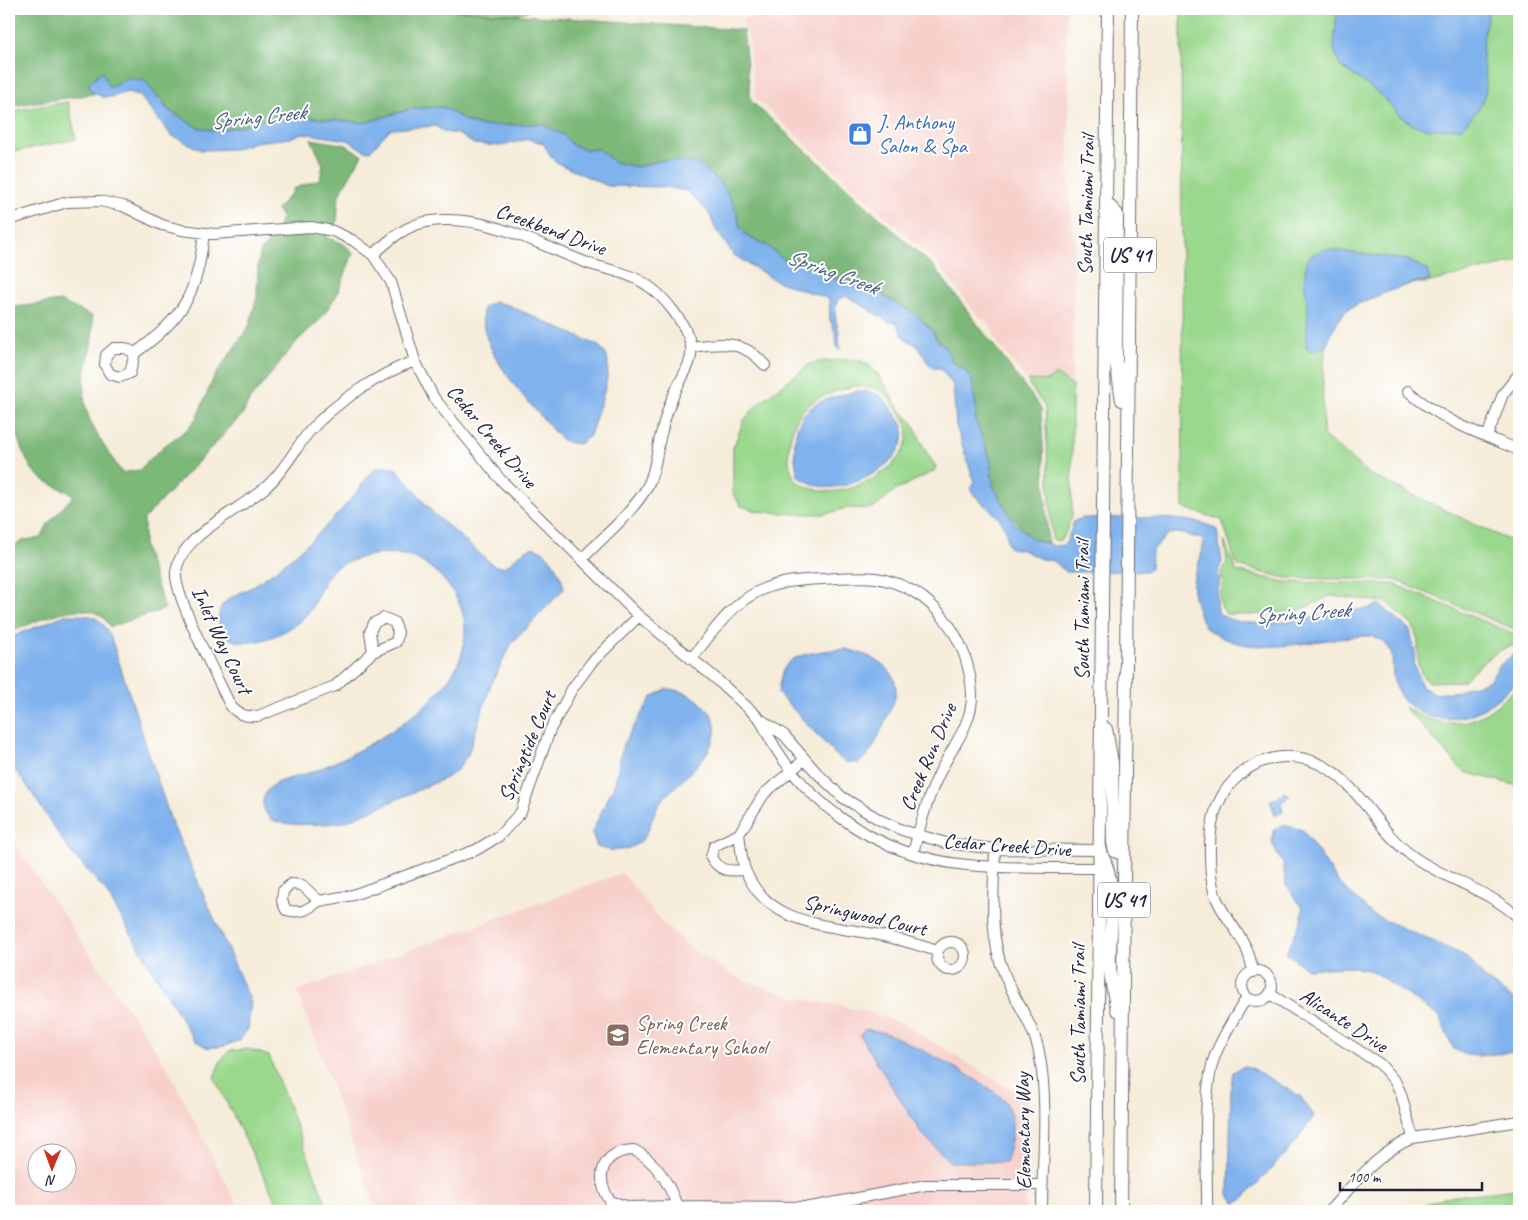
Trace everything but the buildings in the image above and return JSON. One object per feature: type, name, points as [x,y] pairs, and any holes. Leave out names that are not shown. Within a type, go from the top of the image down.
[{"type":"main road","name":"South Tamiami Trail","points":[[1096,1211],[1108,9]]},
{"type":"main road","name":"South Tamiami Trail","points":[[1121,1211],[1132,9]]},
{"type":"main road","points":[[1106,202],[1117,214],[1116,361],[1128,442]]},
{"type":"main road","points":[[1101,700],[1112,762],[1113,843],[1115,850],[1124,855]]},
{"type":"main road","points":[[1099,850],[1108,867],[1112,883],[1110,965],[1122,1047]]},
{"type":"street","name":"Cedar Creek Drive","points":[[9,220],[67,202],[100,201],[122,206],[172,228],[204,233],[301,227],[322,228],[344,236],[373,255],[386,273],[395,293],[415,361],[441,408],[500,480],[639,616],[742,701],[760,720],[784,735],[834,790],[860,809],[880,820],[917,835],[961,846],[995,849],[1099,850]]},
{"type":"street","name":"Creekbend Drive","points":[[373,255],[397,234],[431,221],[470,222],[512,231],[591,264],[628,275],[647,285],[678,319],[685,330],[691,347]]},
{"type":"street","points":[[135,353],[161,333],[189,296],[198,275],[204,233]]},
{"type":"street","points":[[582,559],[646,489],[656,464],[667,412],[689,364],[691,347],[725,342],[736,345],[757,356],[765,365]]},
{"type":"street","name":"Inlet Way Court","points":[[373,652],[345,679],[325,691],[258,716],[247,717],[237,713],[230,705],[179,595],[176,574],[179,559],[188,546],[268,485],[283,469],[310,431],[327,415],[389,371],[415,361]]},
{"type":"street","points":[[1486,437],[1503,394],[1519,374]]},
{"type":"street","points":[[1408,391],[1438,415],[1519,450]]},
{"type":"street","name":"Creek Run Drive","points":[[692,659],[737,606],[757,592],[781,583],[862,577],[875,578],[896,584],[930,604],[950,624],[962,645],[969,670],[972,696],[968,720],[939,775],[917,835],[913,853]]},
{"type":"street","name":"Springtide Court","points":[[319,901],[353,895],[476,850],[499,836],[521,812],[550,730],[572,689],[591,663],[639,616]]},
{"type":"street","name":"Cedar Creek Drive","points":[[760,720],[769,739],[807,790],[842,820],[882,841],[941,861],[994,867],[1099,868]]},
{"type":"street","points":[[1254,972],[1246,944],[1215,894],[1211,873],[1211,828],[1216,804],[1229,784],[1245,770],[1276,758],[1310,760],[1334,772],[1352,788],[1407,852],[1428,866],[1498,902],[1519,918]]},
{"type":"street","points":[[745,870],[725,871],[716,866],[711,857],[714,846],[739,834],[764,794],[805,759]]},
{"type":"street","name":"Springwood Court","points":[[739,834],[745,870],[755,888],[766,901],[790,917],[904,941],[937,951]]},
{"type":"street","name":"Elementary Way","points":[[995,849],[994,930],[999,958],[1009,985],[1034,1035],[1042,1070],[1042,1211]]},
{"type":"street","points":[[1254,972],[1264,973],[1272,982],[1270,994],[1259,1001],[1247,997],[1242,988],[1243,983],[1249,974],[1254,972]]},
{"type":"street","name":"Alicante Drive","points":[[1270,994],[1380,1064],[1396,1083],[1401,1094],[1413,1138]]},
{"type":"street","points":[[1207,1211],[1210,1073],[1222,1039],[1247,997]]},
{"type":"street","points":[[1329,1211],[1380,1155],[1413,1138],[1519,1121]]},
{"type":"street","points":[[676,1206],[671,1190],[644,1156],[634,1150],[622,1151],[612,1156],[603,1166],[602,1185],[610,1201],[630,1207],[811,1207],[926,1185],[1042,1185]]},
{"type":"shaded area","points":[[891,9],[1067,9],[1066,69],[1069,75],[1069,176],[1074,242],[1072,386],[1056,374],[1047,381],[1038,382],[1025,378],[996,341],[992,327],[975,312],[938,264],[755,98],[747,29],[743,25],[743,18],[890,11]]},
{"type":"shaded area","points":[[9,836],[169,1071],[240,1211],[9,1211]]},
{"type":"shaded area","name":"Spring Creek Elementary School","points":[[622,873],[660,920],[690,948],[738,978],[793,997],[866,1011],[901,1023],[1027,1099],[1025,1211],[377,1211],[297,991]]},
{"type":"green space","points":[[9,9],[433,9],[743,30],[751,101],[935,268],[1041,408],[1048,543],[1032,539],[1007,512],[993,486],[990,459],[975,420],[976,409],[972,380],[965,370],[953,363],[931,329],[915,314],[865,284],[831,278],[812,268],[783,259],[767,246],[749,237],[740,228],[737,213],[725,188],[693,163],[655,162],[637,167],[614,162],[598,149],[577,147],[567,140],[523,125],[481,126],[470,123],[447,109],[440,107],[411,109],[364,123],[282,115],[243,126],[214,131],[197,127],[174,114],[168,110],[161,98],[128,78],[109,88],[102,71],[89,83],[90,90],[94,94],[9,106]]},
{"type":"green space","points":[[433,9],[531,9],[519,14]]},
{"type":"green space","points":[[1181,9],[1519,9],[1519,261],[1426,283],[1406,285],[1362,302],[1344,313],[1335,324],[1325,353],[1323,370],[1323,435],[1369,474],[1519,545],[1519,631],[1395,580],[1285,578],[1237,566],[1222,520],[1183,508]]},
{"type":"green space","points":[[68,102],[76,139],[12,152],[9,156],[9,111]]},
{"type":"green space","points":[[311,139],[346,145],[362,155],[339,195],[337,221],[325,238],[348,247],[353,254],[337,295],[320,320],[298,340],[249,401],[243,414],[144,519],[144,547],[165,609],[110,627],[102,616],[90,611],[62,612],[9,633],[9,542],[16,545],[24,540],[41,538],[48,524],[74,495],[45,481],[32,469],[22,451],[16,431],[9,391],[9,308],[60,301],[92,316],[91,345],[84,383],[85,404],[88,414],[97,435],[122,473],[139,470],[164,446],[188,429],[197,417],[214,377],[249,326],[257,297],[258,265],[261,250],[273,238],[282,218],[277,209],[293,189],[320,179],[323,165]]},
{"type":"green space","points":[[854,359],[870,366],[881,379],[899,408],[913,423],[926,451],[936,466],[934,471],[894,491],[877,506],[869,509],[847,508],[825,514],[795,514],[756,511],[741,506],[733,494],[733,448],[744,420],[759,403],[810,364]],"holes":[[[854,386],[862,386],[883,392],[903,418],[907,426],[907,440],[902,452],[893,464],[881,474],[852,488],[825,491],[800,484],[794,478],[791,471],[789,445],[793,427],[801,413],[812,402],[825,395]]]},
{"type":"green space","points":[[1056,374],[1072,386],[1072,516],[1063,539],[1057,541],[1052,539],[1045,407],[1028,383],[1028,380],[1047,381]]},
{"type":"green space","points":[[1224,540],[1236,571],[1284,582],[1394,584],[1519,636],[1519,644],[1496,653],[1463,681],[1430,682],[1423,677],[1418,664],[1418,641],[1413,626],[1386,602],[1330,596],[1298,611],[1250,615],[1226,614],[1221,606],[1220,595],[1223,586],[1221,572],[1227,562]]},
{"type":"green space","points":[[1519,687],[1519,786],[1464,772],[1404,707],[1426,718],[1448,723],[1458,723],[1481,716]]},
{"type":"green space","points":[[248,1049],[269,1056],[329,1211],[281,1211],[214,1077],[221,1060],[229,1051]]},
{"type":"green space","points":[[1519,1189],[1519,1211],[1412,1211],[1444,1197]]},
{"type":"water","points":[[1337,9],[1489,9],[1482,49],[1486,90],[1477,110],[1461,128],[1430,129],[1413,125],[1400,116],[1380,94],[1340,66],[1334,49]]},
{"type":"water","points":[[102,71],[109,88],[128,78],[145,81],[168,110],[197,127],[214,131],[243,126],[282,115],[364,123],[411,109],[440,107],[447,109],[469,123],[481,126],[542,124],[564,135],[572,145],[588,150],[598,149],[614,162],[637,167],[663,160],[693,163],[703,167],[725,188],[737,213],[740,228],[748,237],[767,246],[783,259],[800,261],[831,278],[874,286],[886,298],[915,314],[931,330],[938,342],[944,345],[953,363],[965,370],[972,380],[976,409],[975,420],[990,459],[993,486],[1013,521],[1032,539],[1055,546],[1063,545],[1067,541],[1074,521],[1083,518],[1174,519],[1207,525],[1217,530],[1222,562],[1218,573],[1217,603],[1219,614],[1231,620],[1246,623],[1281,622],[1366,609],[1379,604],[1410,630],[1415,653],[1414,665],[1422,687],[1431,692],[1436,694],[1459,691],[1490,680],[1499,666],[1519,650],[1519,681],[1493,702],[1472,714],[1463,717],[1434,718],[1416,710],[1401,696],[1393,676],[1390,651],[1382,641],[1373,636],[1277,646],[1239,643],[1221,637],[1205,627],[1193,591],[1203,539],[1179,533],[1168,534],[1152,551],[1151,568],[1146,571],[1066,572],[1054,561],[1041,559],[1023,550],[1010,548],[1002,522],[970,489],[974,482],[956,425],[953,385],[940,368],[933,368],[918,346],[904,338],[896,322],[889,322],[847,296],[838,299],[836,308],[840,350],[837,348],[836,334],[830,320],[829,299],[776,281],[734,255],[716,230],[709,213],[687,191],[666,187],[608,186],[559,164],[552,158],[543,143],[528,139],[500,146],[474,144],[458,134],[444,132],[436,126],[390,129],[370,151],[363,150],[348,140],[302,133],[290,138],[255,142],[234,149],[201,150],[171,135],[139,95],[127,92],[113,97],[102,97],[90,90],[89,83]]},
{"type":"water","points":[[1325,249],[1408,260],[1427,270],[1430,281],[1416,282],[1351,307],[1342,314],[1325,346],[1313,351],[1306,347],[1308,311],[1305,270],[1310,256]]},
{"type":"water","points":[[493,302],[508,305],[599,346],[605,354],[608,360],[608,372],[602,400],[590,436],[579,444],[564,441],[558,436],[524,397],[503,369],[487,338],[483,323],[483,308]]},
{"type":"water","points":[[856,391],[877,394],[889,405],[903,427],[903,439],[898,451],[878,471],[851,484],[826,487],[798,476],[795,445],[798,425],[803,417],[809,409],[822,401]]},
{"type":"water","points":[[388,466],[397,469],[433,513],[494,566],[505,567],[528,549],[541,550],[557,569],[564,589],[512,643],[491,684],[468,754],[458,769],[446,778],[347,821],[331,824],[277,822],[266,813],[263,802],[270,787],[276,783],[312,772],[360,750],[406,721],[427,704],[444,685],[457,665],[464,644],[464,617],[458,601],[443,579],[423,563],[412,558],[388,554],[363,557],[335,568],[325,581],[304,618],[283,632],[258,641],[246,642],[235,641],[226,636],[221,629],[219,615],[225,602],[250,588],[294,556],[339,513],[372,471],[376,468]]},
{"type":"water","points":[[65,615],[93,617],[102,624],[111,638],[171,821],[251,1002],[248,1029],[240,1040],[225,1046],[208,1048],[194,1040],[105,890],[68,849],[26,784],[9,763],[9,638]]},
{"type":"water","points":[[846,649],[871,657],[885,667],[895,681],[896,690],[893,704],[874,747],[858,763],[845,762],[835,754],[778,693],[784,669],[793,659],[816,652]]},
{"type":"water","points":[[666,689],[688,694],[706,708],[714,720],[715,733],[711,746],[703,758],[662,800],[641,841],[636,845],[620,850],[597,847],[592,832],[615,783],[623,744],[652,697]]},
{"type":"water","points":[[1284,792],[1290,795],[1281,803],[1283,812],[1275,815],[1270,800],[1278,798]]},
{"type":"water","points":[[1283,825],[1303,830],[1339,883],[1373,915],[1459,953],[1472,962],[1485,979],[1519,1003],[1519,1051],[1479,1056],[1465,1055],[1454,1049],[1438,1016],[1372,971],[1352,967],[1307,969],[1286,953],[1301,921],[1303,908],[1286,885],[1283,864],[1272,843],[1274,830]]},
{"type":"water","points":[[865,1029],[898,1038],[951,1065],[999,1096],[1006,1103],[1012,1125],[1010,1148],[1005,1162],[950,1162],[922,1134],[860,1036]]},
{"type":"water","points":[[1244,1066],[1252,1068],[1301,1097],[1314,1116],[1295,1143],[1242,1200],[1235,1203],[1229,1195],[1231,1087],[1233,1072]]},
{"type":"place","name":"J. Anthony Salon & Spa","points":[[860,134]]},
{"type":"place","name":"Spring Creek Elementary School","points":[[618,1035]]},
{"type":"water label","name":"Spring Creek","points":[[258,116]]},
{"type":"water label","name":"Spring Creek","points":[[833,271]]},
{"type":"water label","name":"Spring Creek","points":[[1302,612]]}]
